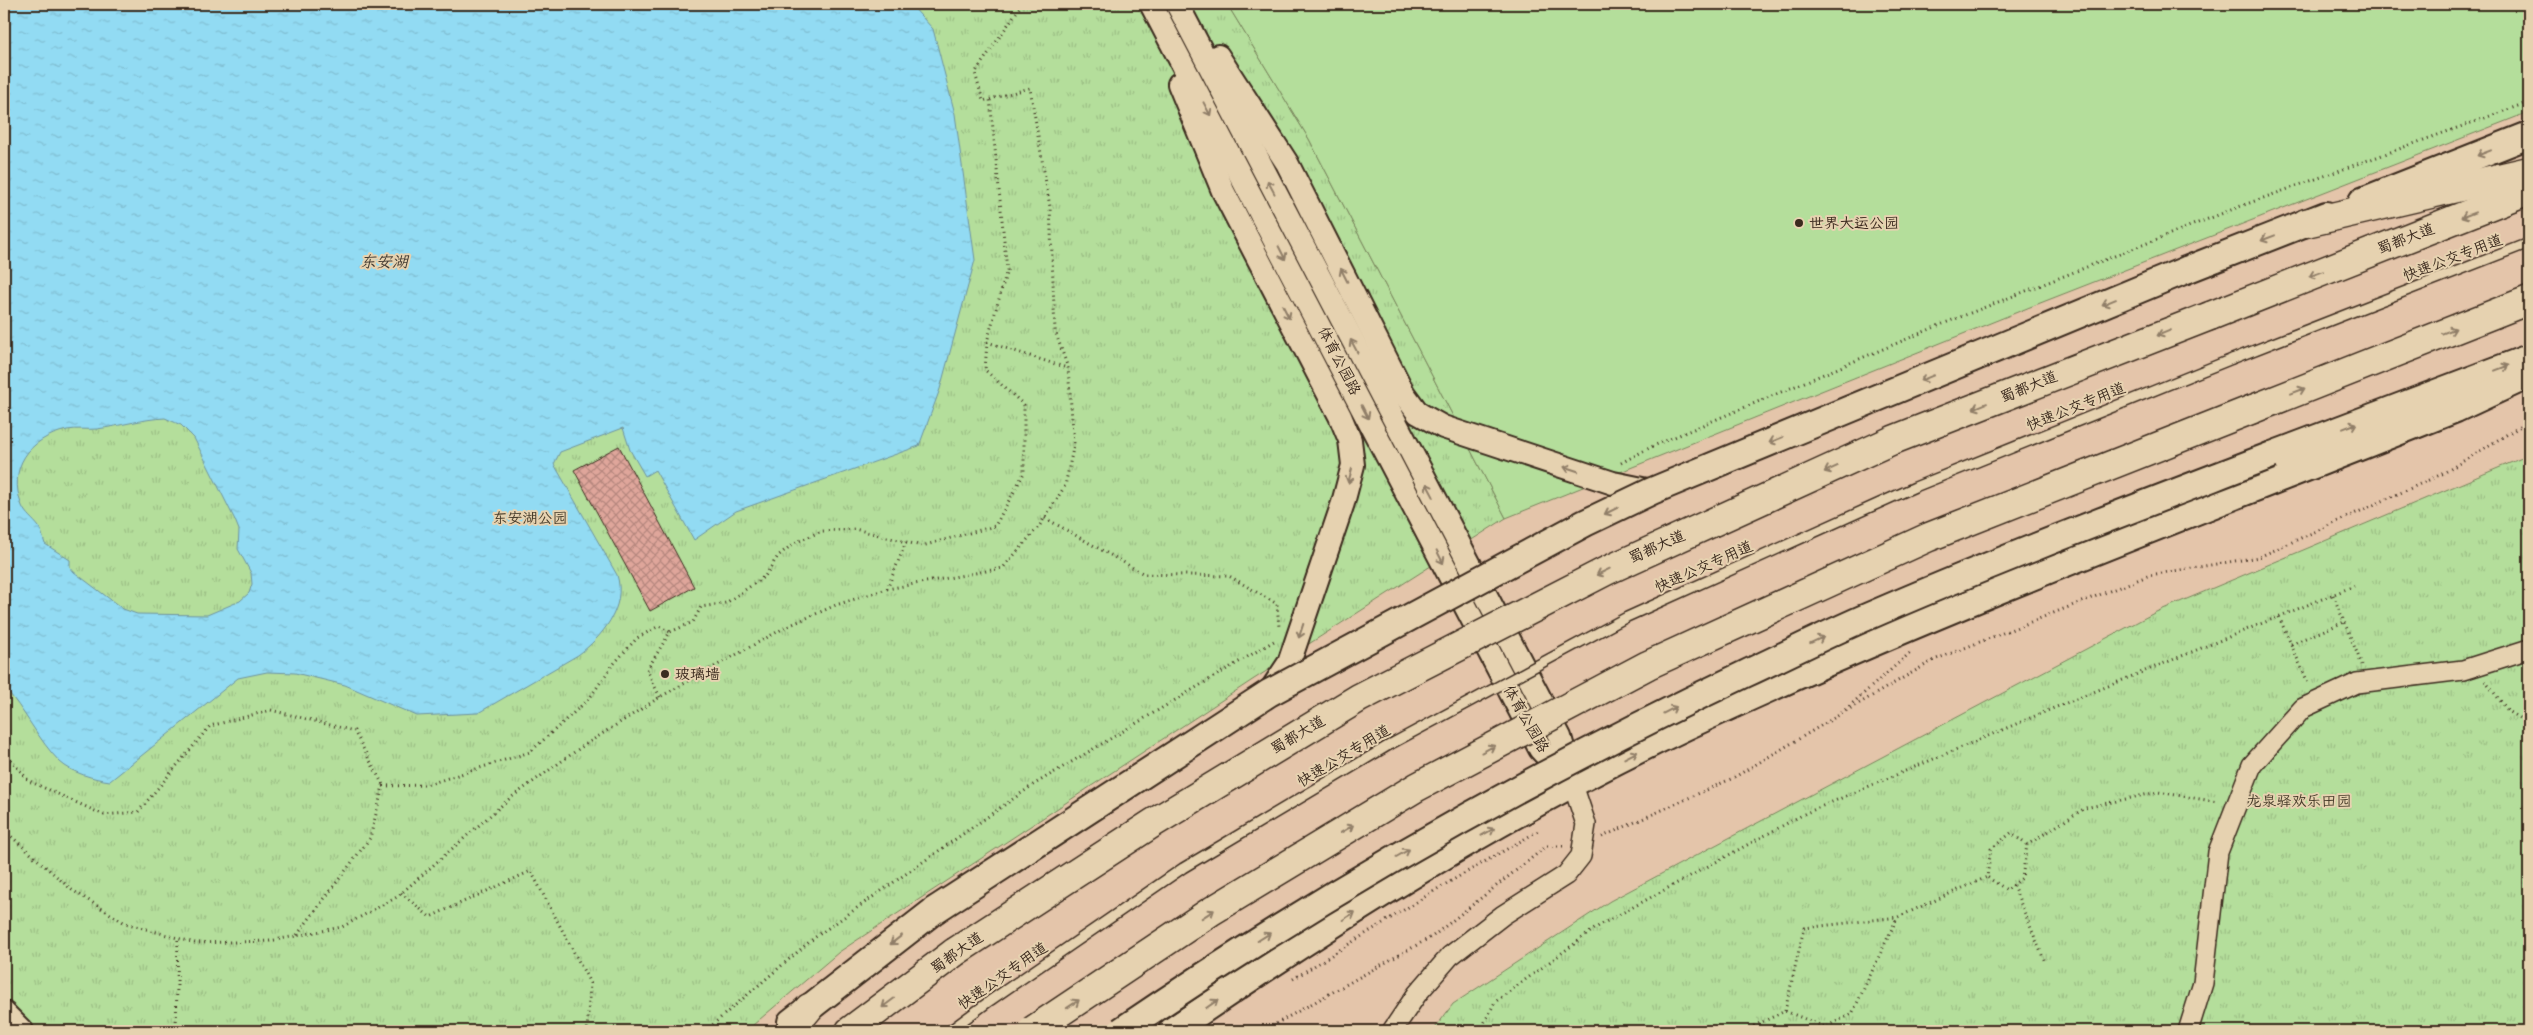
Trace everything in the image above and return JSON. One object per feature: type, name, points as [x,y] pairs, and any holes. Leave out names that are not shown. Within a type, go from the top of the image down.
[{"type":"highway","points":[[2306,223],[2529,171]]},
{"type":"highway","name":"蜀都大道","points":[[850,1031],[955,952],[1154,823],[1359,698],[1597,575],[1893,440],[2529,190]]},
{"type":"highway","points":[[1032,1031],[1210,912],[1418,787],[1648,665],[1929,537],[2529,300]]},
{"type":"highway","points":[[790,1031],[809,1008]]},
{"type":"main road","points":[[779,1031],[935,910],[1269,693],[1585,523],[1652,491],[2186,270],[2529,135]]},
{"type":"main road","points":[[1121,1031],[1209,971],[1356,880],[1516,788],[1681,704],[1869,616],[2065,534],[2529,358]]},
{"type":"main road","points":[[1172,1031],[1254,975],[1446,856],[1573,785],[1685,728],[1975,599],[2456,409],[2529,375]]},
{"type":"street","points":[[1146,4],[1223,191],[1340,416],[1350,440],[1353,466],[1289,637],[1289,663],[1269,693]]},
{"type":"street","name":"体育公园路","points":[[1151,4],[1540,750],[1573,785]]},
{"type":"street","name":"体育公园路","points":[[1176,4],[1560,737],[1573,785]]},
{"type":"street","points":[[1184,4],[1287,163],[1404,394],[1418,413],[1443,427],[1594,477],[1652,491]]},
{"type":"street","points":[[2188,1031],[2203,983],[2218,852],[2252,765],[2303,708],[2357,683],[2463,670],[2529,649]]},
{"type":"street","points":[[1392,1031],[1418,994],[1450,956],[1503,916],[1566,875],[1581,856],[1586,824],[1573,785]]},
{"type":"street","points":[[4,1013],[22,1031]]},
{"type":"lane","name":"快速公交专用道","points":[[949,1031],[1183,868],[1391,744],[1627,617],[1915,486],[2529,243]]},
{"type":"path","points":[[4,830],[72,890],[125,923],[195,943],[270,941],[342,927],[402,893],[509,799],[580,748],[660,697],[786,627],[836,604],[887,589],[1003,568],[1045,518],[1065,486],[1074,444],[1068,368],[1055,330],[1050,207],[1030,88],[983,101],[975,73],[1022,4]]},
{"type":"path","points":[[660,697],[647,670],[670,632],[693,622],[701,607],[726,603],[765,576],[778,556],[794,543],[822,531],[854,528],[922,546],[995,526],[1024,473],[1024,405],[985,370],[987,342],[1007,270],[990,99]]},
{"type":"path","points":[[1594,477],[1653,446],[1940,325],[2241,206],[2529,102]]},
{"type":"path","points":[[987,342],[1068,368]]},
{"type":"path","points":[[1263,1031],[1434,936],[1547,846],[1583,845],[1733,778],[1934,660],[2150,575],[2259,556],[2442,474],[2529,421]]},
{"type":"path","points":[[705,1031],[814,938],[1033,785],[1289,637],[1277,604],[1229,576],[1144,574],[1045,518]]},
{"type":"path","points":[[887,589],[906,542]]},
{"type":"path","points":[[1480,1031],[1495,1002],[1600,925],[1806,813],[2354,586]]},
{"type":"path","points":[[2332,595],[2369,682]]},
{"type":"path","points":[[2279,617],[2317,702]]},
{"type":"path","points":[[2291,644],[2344,622]]},
{"type":"path","points":[[383,786],[426,785],[530,752],[589,700],[611,667],[637,638],[659,626],[670,632]]},
{"type":"path","points":[[1839,715],[1912,651]]},
{"type":"path","points":[[2473,667],[2509,712],[2529,724]]},
{"type":"path","points":[[4,752],[29,781],[104,816],[138,812],[210,726],[271,710],[354,731],[383,786],[370,838],[296,936]]},
{"type":"path","points":[[1987,877],[2008,890],[2022,878],[2027,845],[2085,808],[2158,792],[2236,805]]},
{"type":"path","points":[[1292,980],[1439,888],[1547,826]]},
{"type":"path","points":[[1987,877],[1991,849],[2011,834],[2027,845]]},
{"type":"path","points":[[402,893],[430,917],[531,871],[590,983],[587,1031]]},
{"type":"path","points":[[1785,1012],[1804,928],[1898,917],[1987,877]]},
{"type":"path","points":[[2013,885],[2045,962]]},
{"type":"path","points":[[1785,1012],[1825,1026],[1852,1014],[1898,917]]},
{"type":"path","points":[[176,1031],[178,938]]},
{"type":"path","points":[[1753,1031],[1754,1026],[1785,1012]]},
{"type":"green space","name":"东安湖公园","points":[[4,4],[1227,4],[1309,139],[1506,518],[1254,679],[839,952],[746,1031],[4,1031]]},
{"type":"green space","name":"世界大运公园","points":[[1227,4],[2529,4],[2529,112],[2030,307],[1506,518],[1309,139]]},
{"type":"green space","name":"龙泉驿欢乐田园","points":[[2529,455],[2529,1031],[1433,1031],[1453,1004],[1610,901],[2156,612]]},
{"type":"water","name":"东安湖","points":[[4,4],[910,4],[933,29],[955,114],[975,260],[940,389],[919,446],[736,511],[694,540],[655,470],[645,476],[630,450],[623,428],[560,452],[554,464],[617,575],[619,598],[604,630],[587,648],[478,713],[417,716],[345,685],[295,673],[267,672],[238,678],[110,781],[84,775],[60,762],[4,687]],"holes":[[[165,418],[181,425],[194,438],[235,520],[239,530],[238,549],[251,573],[252,584],[249,593],[240,601],[207,615],[137,614],[123,609],[74,572],[70,567],[70,560],[45,544],[37,524],[22,506],[17,479],[20,467],[32,448],[54,434],[67,430],[97,429]]]},
{"type":"building","points":[[619,446],[694,587],[650,611],[574,470]]},
{"type":"place","name":"世界大运公园","points":[[1799,223]]},
{"type":"place","name":"玻璃墙","points":[[665,674]]}]
